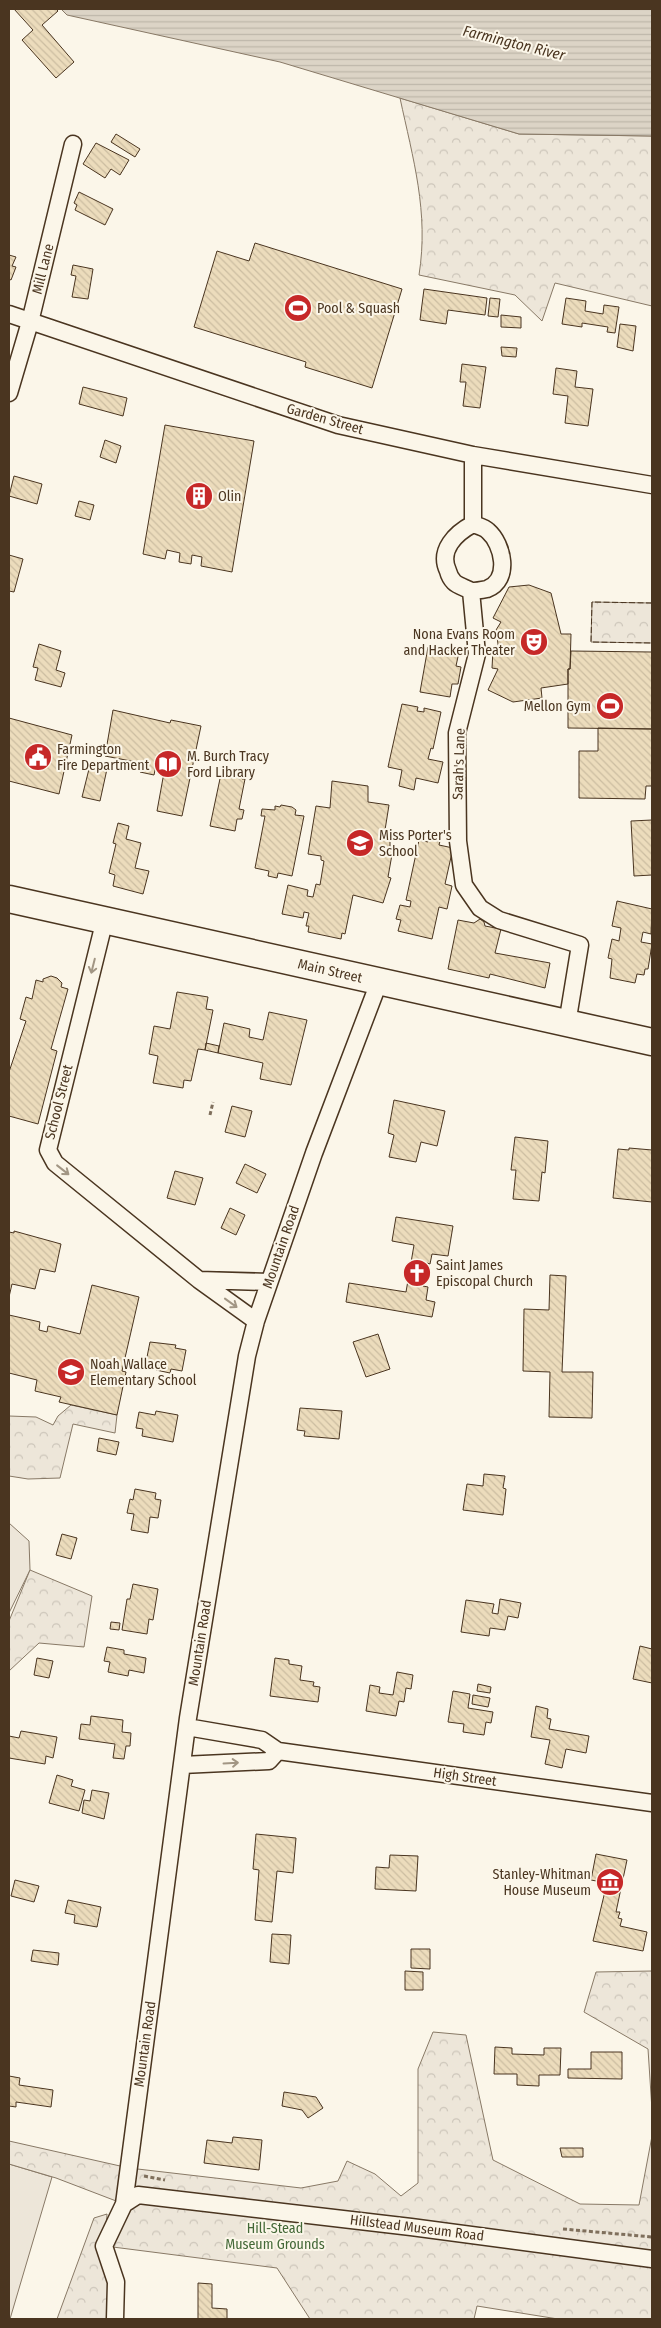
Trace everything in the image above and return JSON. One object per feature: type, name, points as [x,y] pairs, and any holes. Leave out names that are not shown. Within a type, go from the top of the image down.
[{"type":"highway","name":"Main Street","points":[[9,899],[652,1042]]},
{"type":"street","name":"Mill Lane","points":[[9,393],[30,322],[73,144]]},
{"type":"street","name":"Garden Street","points":[[9,314],[338,425],[473,455],[652,485]]},
{"type":"street","points":[[473,455],[473,524]]},
{"type":"street","points":[[473,524],[487,530],[498,542],[503,559],[501,575],[489,588],[471,591],[452,581],[446,568],[446,554],[449,542],[462,529],[473,524]]},
{"type":"street","name":"Sarah's Lane","points":[[471,591],[478,654],[457,732],[458,841],[464,885],[480,908],[499,920],[580,946],[567,1024]]},
{"type":"street","name":"School Street","points":[[105,919],[48,1150],[55,1163],[199,1280],[256,1321]]},
{"type":"street","name":"Mountain Road","points":[[115,2319],[116,2282],[104,2246],[124,2204],[187,1726],[247,1356],[256,1321],[314,1153],[379,982]]},
{"type":"street","points":[[199,1280],[269,1282]]},
{"type":"street","name":"High Street","points":[[187,1726],[262,1740],[278,1751],[652,1803]]},
{"type":"street","points":[[182,1765],[269,1761],[278,1751]]},
{"type":"street","name":"Hillstead Museum Road","points":[[124,2204],[138,2195],[411,2227],[652,2260]]},
{"type":"path","points":[[210,1115],[213,1102]]},
{"type":"green space","points":[[400,98],[519,134],[652,136],[652,306],[555,283],[542,321],[515,295],[419,275],[422,252],[421,207]]},
{"type":"green space","points":[[592,602],[652,603],[652,643],[591,642]]},
{"type":"green space","points":[[71,1405],[117,1415],[115,1433],[73,1424],[60,1478],[28,1479],[9,1476],[9,1416],[36,1417],[53,1425],[58,1416]]},
{"type":"green space","points":[[9,1523],[29,1541],[30,1570],[9,1613]]},
{"type":"green space","points":[[30,1570],[92,1596],[84,1647],[39,1643],[9,1671],[9,1621]]},
{"type":"green space","points":[[652,1971],[652,2110],[648,2049],[584,2012],[596,1972]]},
{"type":"green space","name":"Hill-Stead Museum Grounds","points":[[433,2032],[466,2035],[493,2160],[580,2204],[639,2205],[652,2136],[652,2319],[558,2319],[477,2306],[474,2319],[310,2319],[277,2268],[105,2246],[115,2319],[57,2319],[94,2218],[107,2214],[105,2244],[124,2204],[56,2178],[9,2164],[9,2141],[129,2168],[301,2188],[338,2181],[347,2161],[375,2174],[401,2196],[418,2183],[418,2069]]},
{"type":"green space","points":[[9,2164],[52,2177],[10,2319],[9,2319]]},
{"type":"water","name":"Farmington River","points":[[61,9],[652,9],[652,136],[519,134],[280,62],[67,15]]},
{"type":"building","points":[[14,9],[56,9],[58,11],[42,25],[74,62],[56,78],[22,40],[33,30]]},
{"type":"building","points":[[116,134],[140,149],[135,157],[111,142]]},
{"type":"building","points":[[96,143],[129,160],[120,175],[111,169],[105,178],[83,164]]},
{"type":"building","points":[[79,192],[113,209],[105,225],[75,210],[77,205],[74,203]]},
{"type":"building","name":"Pool & Squash","points":[[255,243],[402,289],[372,388],[305,367],[306,362],[194,327],[217,251],[249,261]]},
{"type":"building","points":[[9,255],[16,257],[12,266],[16,267],[11,280],[9,279]]},
{"type":"building","points":[[73,265],[93,269],[88,299],[72,297],[76,276],[71,275]]},
{"type":"building","points":[[424,289],[487,298],[485,315],[448,310],[446,324],[420,320]]},
{"type":"building","points":[[490,298],[500,299],[498,317],[488,316]]},
{"type":"building","points":[[566,298],[586,301],[585,311],[603,314],[604,305],[619,307],[615,333],[607,332],[608,327],[582,323],[582,327],[562,324]]},
{"type":"building","points":[[501,315],[521,317],[521,328],[501,327]]},
{"type":"building","points":[[620,324],[636,326],[633,351],[617,347]]},
{"type":"building","points":[[501,347],[517,348],[516,357],[502,356]]},
{"type":"building","points":[[462,364],[486,367],[480,408],[463,406],[466,382],[460,382]]},
{"type":"building","points":[[556,368],[577,371],[575,387],[593,389],[588,426],[565,423],[568,396],[553,394]]},
{"type":"building","points":[[83,387],[127,398],[123,416],[79,404]]},
{"type":"building","name":"Olin","points":[[165,425],[254,441],[232,572],[201,566],[202,557],[192,555],[191,564],[179,562],[180,553],[167,550],[165,559],[143,554]]},
{"type":"building","points":[[105,440],[121,446],[116,463],[100,457]]},
{"type":"building","points":[[14,476],[42,484],[37,504],[9,496]]},
{"type":"building","points":[[79,501],[94,505],[90,520],[75,516]]},
{"type":"building","points":[[9,555],[23,559],[14,592],[9,591]]},
{"type":"building","name":"Nona Evans Room and Hacker Theater","points":[[529,585],[551,593],[561,634],[571,634],[568,684],[541,688],[542,698],[513,702],[488,690],[498,669],[492,668],[493,650],[499,651],[496,630],[501,622],[493,618],[509,587]]},
{"type":"building","points":[[39,644],[61,651],[56,670],[65,673],[61,687],[35,680],[38,668],[33,667]]},
{"type":"building","points":[[428,647],[459,652],[456,666],[461,667],[458,684],[452,684],[450,697],[420,692]]},
{"type":"building","name":"Mellon Gym","points":[[571,651],[652,652],[652,729],[568,728],[568,669],[570,669]]},
{"type":"building","points":[[402,704],[418,707],[417,711],[424,712],[424,708],[441,712],[433,749],[431,748],[428,759],[443,762],[438,783],[416,778],[414,790],[399,786],[402,770],[388,767]]},
{"type":"building","name":"M. Burch Tracy Ford Library","points":[[113,710],[170,723],[171,720],[201,726],[182,816],[157,811],[165,767],[156,765],[154,775],[140,772],[141,763],[105,756]]},
{"type":"building","name":"Farmington Fire Department","points":[[9,718],[72,735],[59,794],[9,781]]},
{"type":"building","points":[[598,728],[652,729],[652,786],[646,786],[645,799],[579,798],[579,751],[598,751]]},
{"type":"building","points":[[90,765],[107,769],[100,801],[82,797]]},
{"type":"building","points":[[221,774],[236,777],[237,774],[243,775],[242,779],[245,779],[239,809],[244,810],[242,819],[237,819],[235,831],[210,826]]},
{"type":"building","points":[[332,781],[368,786],[368,802],[389,805],[385,830],[390,831],[390,848],[393,849],[388,877],[391,878],[383,903],[353,895],[345,934],[342,933],[341,939],[308,932],[309,926],[306,926],[309,913],[304,912],[303,918],[282,914],[288,885],[308,890],[307,896],[313,897],[316,884],[320,885],[324,861],[321,860],[321,856],[308,854],[316,806],[330,808]]},
{"type":"building","points":[[281,805],[292,807],[296,810],[295,815],[304,816],[292,876],[278,873],[277,878],[268,876],[269,871],[255,868],[265,816],[261,816],[262,809],[275,810],[275,806],[280,807]]},
{"type":"building","points":[[652,820],[652,875],[634,876],[631,821]]},
{"type":"building","points":[[118,823],[129,826],[126,839],[141,843],[135,868],[149,871],[143,894],[113,886],[115,875],[109,873],[116,844],[113,843]]},
{"type":"building","points":[[428,839],[440,841],[439,845],[453,848],[445,884],[452,886],[447,909],[439,907],[432,939],[398,931],[401,920],[396,919],[400,905],[410,907],[411,901],[406,900],[419,840],[428,842]]},
{"type":"building","points":[[617,901],[652,909],[651,934],[643,932],[641,942],[652,944],[648,969],[645,969],[644,975],[637,974],[635,983],[610,978],[612,959],[608,958],[612,939],[619,941],[621,928],[612,926]]},
{"type":"building","points":[[480,919],[484,922],[485,926],[501,929],[495,953],[550,963],[545,988],[490,974],[489,978],[448,969],[458,920],[474,923]]},
{"type":"building","points":[[51,976],[57,978],[62,983],[61,987],[68,989],[51,1049],[57,1051],[38,1124],[9,1116],[9,1072],[26,1021],[20,1019],[26,997],[32,999],[36,980],[43,982],[43,979]]},
{"type":"building","points":[[177,992],[208,997],[206,1009],[213,1010],[205,1050],[198,1049],[191,1081],[184,1080],[183,1088],[153,1083],[158,1056],[149,1054],[154,1026],[170,1029]]},
{"type":"building","points":[[269,1012],[307,1020],[291,1085],[260,1079],[263,1063],[218,1053],[224,1023],[250,1029],[249,1037],[263,1040]]},
{"type":"building","points":[[206,1043],[219,1046],[218,1053],[205,1050]]},
{"type":"building","points":[[394,1100],[445,1111],[437,1146],[421,1142],[416,1162],[389,1157],[394,1135],[388,1133]]},
{"type":"building","points":[[232,1106],[252,1111],[245,1137],[225,1132]]},
{"type":"building","points":[[515,1137],[548,1141],[545,1173],[542,1172],[539,1201],[513,1199],[516,1170],[511,1170]]},
{"type":"building","points":[[629,1148],[652,1150],[652,1202],[613,1198],[618,1149],[629,1150]]},
{"type":"building","points":[[245,1164],[266,1174],[257,1193],[236,1183]]},
{"type":"building","points":[[175,1171],[203,1178],[195,1205],[167,1198]]},
{"type":"building","points":[[230,1208],[245,1215],[236,1235],[221,1228]]},
{"type":"building","name":"Saint James Episcopal Church","points":[[396,1217],[453,1226],[448,1256],[432,1254],[430,1264],[427,1263],[423,1286],[428,1287],[426,1300],[435,1302],[432,1317],[346,1302],[349,1283],[406,1292],[414,1245],[392,1241]]},
{"type":"building","points":[[14,1231],[61,1244],[55,1272],[40,1269],[35,1289],[12,1284],[9,1297],[9,1232],[14,1233]]},
{"type":"building","points":[[550,1275],[566,1276],[562,1372],[593,1372],[592,1418],[549,1417],[550,1372],[523,1371],[524,1309],[549,1310]]},
{"type":"building","points":[[92,1285],[139,1297],[122,1371],[126,1372],[117,1415],[59,1402],[61,1397],[35,1391],[37,1380],[9,1373],[9,1315],[40,1322],[39,1330],[47,1332],[48,1326],[80,1334]]},
{"type":"building","points":[[378,1334],[390,1369],[366,1377],[353,1342]]},
{"type":"building","points":[[150,1342],[176,1345],[175,1348],[186,1350],[182,1371],[171,1369],[170,1373],[156,1370],[157,1365],[146,1362]]},
{"type":"building","points":[[300,1408],[342,1411],[339,1439],[304,1436],[305,1431],[297,1430]]},
{"type":"building","points":[[156,1411],[178,1415],[173,1442],[142,1436],[143,1429],[136,1428],[139,1412],[155,1415]]},
{"type":"building","points":[[99,1438],[119,1442],[116,1455],[97,1451]]},
{"type":"building","points":[[484,1474],[505,1476],[503,1488],[506,1489],[503,1515],[463,1510],[467,1484],[483,1486]]},
{"type":"building","points":[[135,1489],[156,1493],[155,1499],[161,1500],[158,1518],[150,1517],[148,1533],[131,1530],[134,1514],[127,1513],[130,1499],[133,1500]]},
{"type":"building","points":[[62,1534],[77,1538],[71,1559],[56,1555]]},
{"type":"building","points":[[133,1584],[158,1589],[153,1620],[149,1619],[147,1634],[122,1630],[127,1599],[130,1599]]},
{"type":"building","points":[[500,1599],[521,1603],[518,1618],[508,1616],[505,1630],[490,1628],[489,1636],[461,1632],[466,1600],[494,1604],[492,1613],[498,1614]]},
{"type":"building","points":[[111,1622],[120,1623],[119,1630],[110,1629]]},
{"type":"building","points":[[640,1646],[652,1649],[652,1683],[633,1679]]},
{"type":"building","points":[[107,1647],[124,1650],[124,1654],[146,1658],[144,1673],[129,1670],[128,1676],[108,1672],[110,1662],[104,1661]]},
{"type":"building","points":[[37,1658],[53,1661],[49,1678],[34,1675]]},
{"type":"building","points":[[275,1658],[289,1660],[289,1664],[302,1666],[300,1680],[314,1682],[313,1686],[320,1687],[318,1702],[270,1696]]},
{"type":"building","points":[[397,1672],[413,1675],[411,1689],[406,1688],[404,1702],[399,1701],[396,1716],[366,1711],[370,1685],[380,1687],[379,1693],[393,1695]]},
{"type":"building","points":[[478,1684],[491,1687],[490,1693],[477,1691]]},
{"type":"building","points":[[453,1691],[470,1694],[468,1708],[493,1712],[491,1723],[486,1722],[484,1735],[463,1732],[464,1724],[448,1722]]},
{"type":"building","points":[[473,1695],[490,1698],[488,1707],[472,1704]]},
{"type":"building","points":[[536,1706],[548,1709],[547,1718],[551,1719],[549,1729],[589,1736],[586,1753],[566,1749],[562,1768],[545,1764],[550,1740],[531,1737]]},
{"type":"building","points":[[91,1716],[123,1720],[122,1732],[131,1733],[130,1746],[126,1746],[124,1759],[113,1758],[115,1744],[79,1739],[81,1724],[90,1725]]},
{"type":"building","points":[[21,1731],[57,1737],[53,1758],[46,1756],[45,1764],[9,1758],[9,1736],[19,1738]]},
{"type":"building","points":[[57,1775],[73,1780],[71,1786],[85,1790],[79,1811],[49,1803]]},
{"type":"building","points":[[92,1790],[109,1793],[104,1819],[82,1813],[84,1800],[90,1801]]},
{"type":"building","points":[[256,1834],[296,1838],[293,1873],[277,1871],[272,1922],[255,1920],[259,1870],[253,1869]]},
{"type":"building","points":[[596,1854],[627,1860],[616,1912],[620,1912],[618,1918],[622,1919],[620,1926],[647,1932],[643,1951],[593,1941],[607,1883],[591,1880]]},
{"type":"building","points":[[390,1855],[418,1856],[416,1891],[375,1889],[376,1867],[389,1868]]},
{"type":"building","points":[[15,1880],[39,1886],[34,1902],[11,1896]]},
{"type":"building","points":[[68,1900],[101,1907],[97,1927],[74,1923],[75,1915],[65,1913]]},
{"type":"building","points":[[272,1934],[291,1935],[289,1964],[270,1962]]},
{"type":"building","points":[[411,1949],[430,1949],[430,1969],[411,1968]]},
{"type":"building","points":[[33,1950],[59,1953],[58,1965],[31,1961]]},
{"type":"building","points":[[405,1971],[423,1972],[423,1990],[405,1990]]},
{"type":"building","points":[[495,2047],[512,2048],[512,2054],[544,2055],[544,2048],[561,2048],[560,2075],[539,2075],[539,2086],[517,2085],[517,2074],[494,2074]]},
{"type":"building","points":[[591,2052],[622,2052],[622,2079],[568,2078],[568,2069],[591,2069]]},
{"type":"building","points":[[9,2076],[20,2078],[19,2085],[53,2090],[51,2107],[16,2102],[16,2107],[9,2106]]},
{"type":"building","points":[[284,2092],[316,2097],[323,2108],[308,2118],[302,2110],[282,2106]]},
{"type":"building","points":[[233,2137],[262,2140],[259,2170],[204,2163],[207,2140],[232,2143]]},
{"type":"building","points":[[560,2148],[583,2148],[583,2157],[562,2157]]},
{"type":"building","points":[[198,2283],[212,2284],[212,2308],[227,2309],[227,2319],[198,2319]]},
{"type":"fence","points":[[652,603],[592,602],[591,642],[652,643]]},
{"type":"place","name":"Pool & Squash","points":[[298,308]]},
{"type":"place","name":"Olin","points":[[199,496]]},
{"type":"place","name":"Nona Evans Room and Hacker Theater","points":[[534,642]]},
{"type":"place","name":"Mellon Gym","points":[[610,706]]},
{"type":"place","name":"Farmington Fire Department","points":[[38,757]]},
{"type":"place","name":"M. Burch Tracy Ford Library","points":[[168,764]]},
{"type":"place","name":"Miss Porter's School","points":[[360,843]]},
{"type":"place","name":"Saint James Episcopal Church","points":[[417,1273]]},
{"type":"place","name":"Noah Wallace Elementary School","points":[[71,1372]]},
{"type":"place","name":"Stanley-Whitman House Museum","points":[[610,1882]]}]
